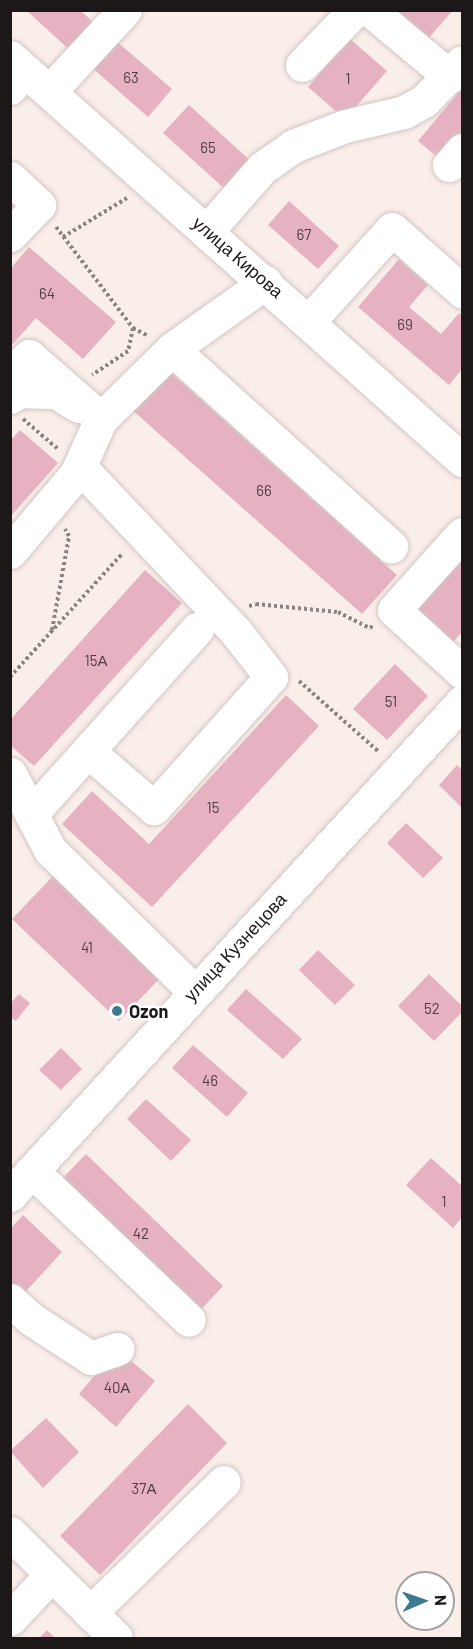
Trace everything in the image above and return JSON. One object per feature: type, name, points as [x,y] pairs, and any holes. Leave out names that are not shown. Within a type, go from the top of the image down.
[{"type":"main road","points":[[49,92],[125,10]]},
{"type":"main road","points":[[302,65],[355,10]]},
{"type":"main road","points":[[208,230],[262,168],[293,146],[345,126],[404,112],[424,101],[456,69],[370,10]]},
{"type":"main road","name":"улица Кирова","points":[[15,72],[49,92],[310,320],[462,459]]},
{"type":"main road","points":[[10,178],[39,205],[10,235]]},
{"type":"main road","points":[[310,320],[392,229],[462,291]]},
{"type":"main road","points":[[10,552],[80,467],[101,419],[172,349],[266,282]]},
{"type":"main road","points":[[172,349],[391,546]]},
{"type":"main road","points":[[14,395],[29,356],[71,390],[101,419]]},
{"type":"main road","points":[[14,395],[20,391],[56,393],[101,419]]},
{"type":"main road","points":[[80,467],[142,532],[211,624],[271,677],[154,808],[88,751]]},
{"type":"main road","points":[[462,534],[394,610],[462,672]]},
{"type":"main road","points":[[31,814],[88,751],[211,624]]},
{"type":"main road","name":"улица Кузнецова","points":[[10,1195],[194,991],[462,702]]},
{"type":"main road","points":[[10,774],[50,850],[194,991]]},
{"type":"main road","points":[[32,1171],[189,1320]]},
{"type":"main road","points":[[10,1300],[31,1319],[91,1358],[117,1349]]},
{"type":"main road","points":[[90,1613],[224,1482]]},
{"type":"main road","points":[[10,1533],[117,1638]]},
{"type":"main road","points":[[10,1619],[51,1575]]},
{"type":"path","points":[[63,237],[128,198]]},
{"type":"path","points":[[39,205],[133,328],[128,351],[71,390]]},
{"type":"path","points":[[14,395],[80,467]]},
{"type":"path","points":[[10,677],[142,532]]},
{"type":"path","points":[[52,631],[69,536]]},
{"type":"path","points":[[211,624],[256,604],[339,612],[370,628],[394,610]]},
{"type":"path","points":[[271,677],[301,681],[399,770]]},
{"type":"building","points":[[26,10],[80,10],[98,27],[74,54]]},
{"type":"building","points":[[393,10],[453,10],[427,40]]},
{"type":"building","points":[[114,39],[172,89],[148,117],[90,66]]},
{"type":"building","points":[[350,39],[387,71],[345,119],[308,87]]},
{"type":"building","points":[[462,88],[462,136],[442,161],[418,141]]},
{"type":"building","points":[[189,105],[253,163],[227,191],[163,133]]},
{"type":"building","points":[[289,201],[339,246],[318,269],[268,225]]},
{"type":"building","points":[[29,247],[116,322],[83,359],[36,318],[10,347],[10,269]]},
{"type":"building","points":[[399,259],[428,285],[409,307],[441,334],[459,313],[462,316],[462,369],[449,385],[358,307]]},
{"type":"building","points":[[166,368],[397,575],[362,614],[130,408]]},
{"type":"building","points":[[20,430],[58,463],[10,517],[10,441]]},
{"type":"building","points":[[462,556],[462,632],[452,643],[415,610]]},
{"type":"building","points":[[145,570],[182,603],[34,766],[10,745],[10,720]]},
{"type":"building","points":[[395,664],[428,696],[387,740],[353,709]]},
{"type":"building","points":[[286,695],[319,726],[152,907],[62,824],[92,791],[149,844]]},
{"type":"building","points":[[457,765],[462,770],[462,808],[439,785]]},
{"type":"building","points":[[406,823],[443,858],[423,878],[387,843]]},
{"type":"building","points":[[54,875],[161,977],[119,1021],[12,919]]},
{"type":"building","points":[[318,950],[355,985],[335,1005],[299,970]]},
{"type":"building","points":[[429,974],[462,1006],[462,1012],[434,1041],[398,1006]]},
{"type":"building","points":[[246,989],[302,1039],[283,1059],[227,1010]]},
{"type":"building","points":[[19,994],[30,1003],[16,1021],[10,1017],[10,1004]]},
{"type":"building","points":[[193,1045],[248,1093],[227,1117],[172,1068]]},
{"type":"building","points":[[61,1048],[82,1069],[61,1090],[39,1070]]},
{"type":"building","points":[[146,1099],[191,1140],[171,1161],[127,1119]]},
{"type":"building","points":[[86,1154],[223,1286],[196,1315],[58,1183]]},
{"type":"building","points":[[431,1158],[462,1186],[462,1217],[453,1228],[406,1185]]},
{"type":"building","points":[[23,1215],[62,1252],[18,1300],[10,1293],[10,1229]]},
{"type":"building","points":[[117,1349],[155,1381],[116,1427],[79,1394]]},
{"type":"building","points":[[188,1404],[227,1443],[100,1575],[60,1536]]},
{"type":"building","points":[[46,1418],[79,1452],[43,1488],[10,1451]]},
{"type":"building","points":[[47,1630],[55,1638],[39,1638]]},
{"type":"place","name":"Ozon","points":[[117,1011]]}]
